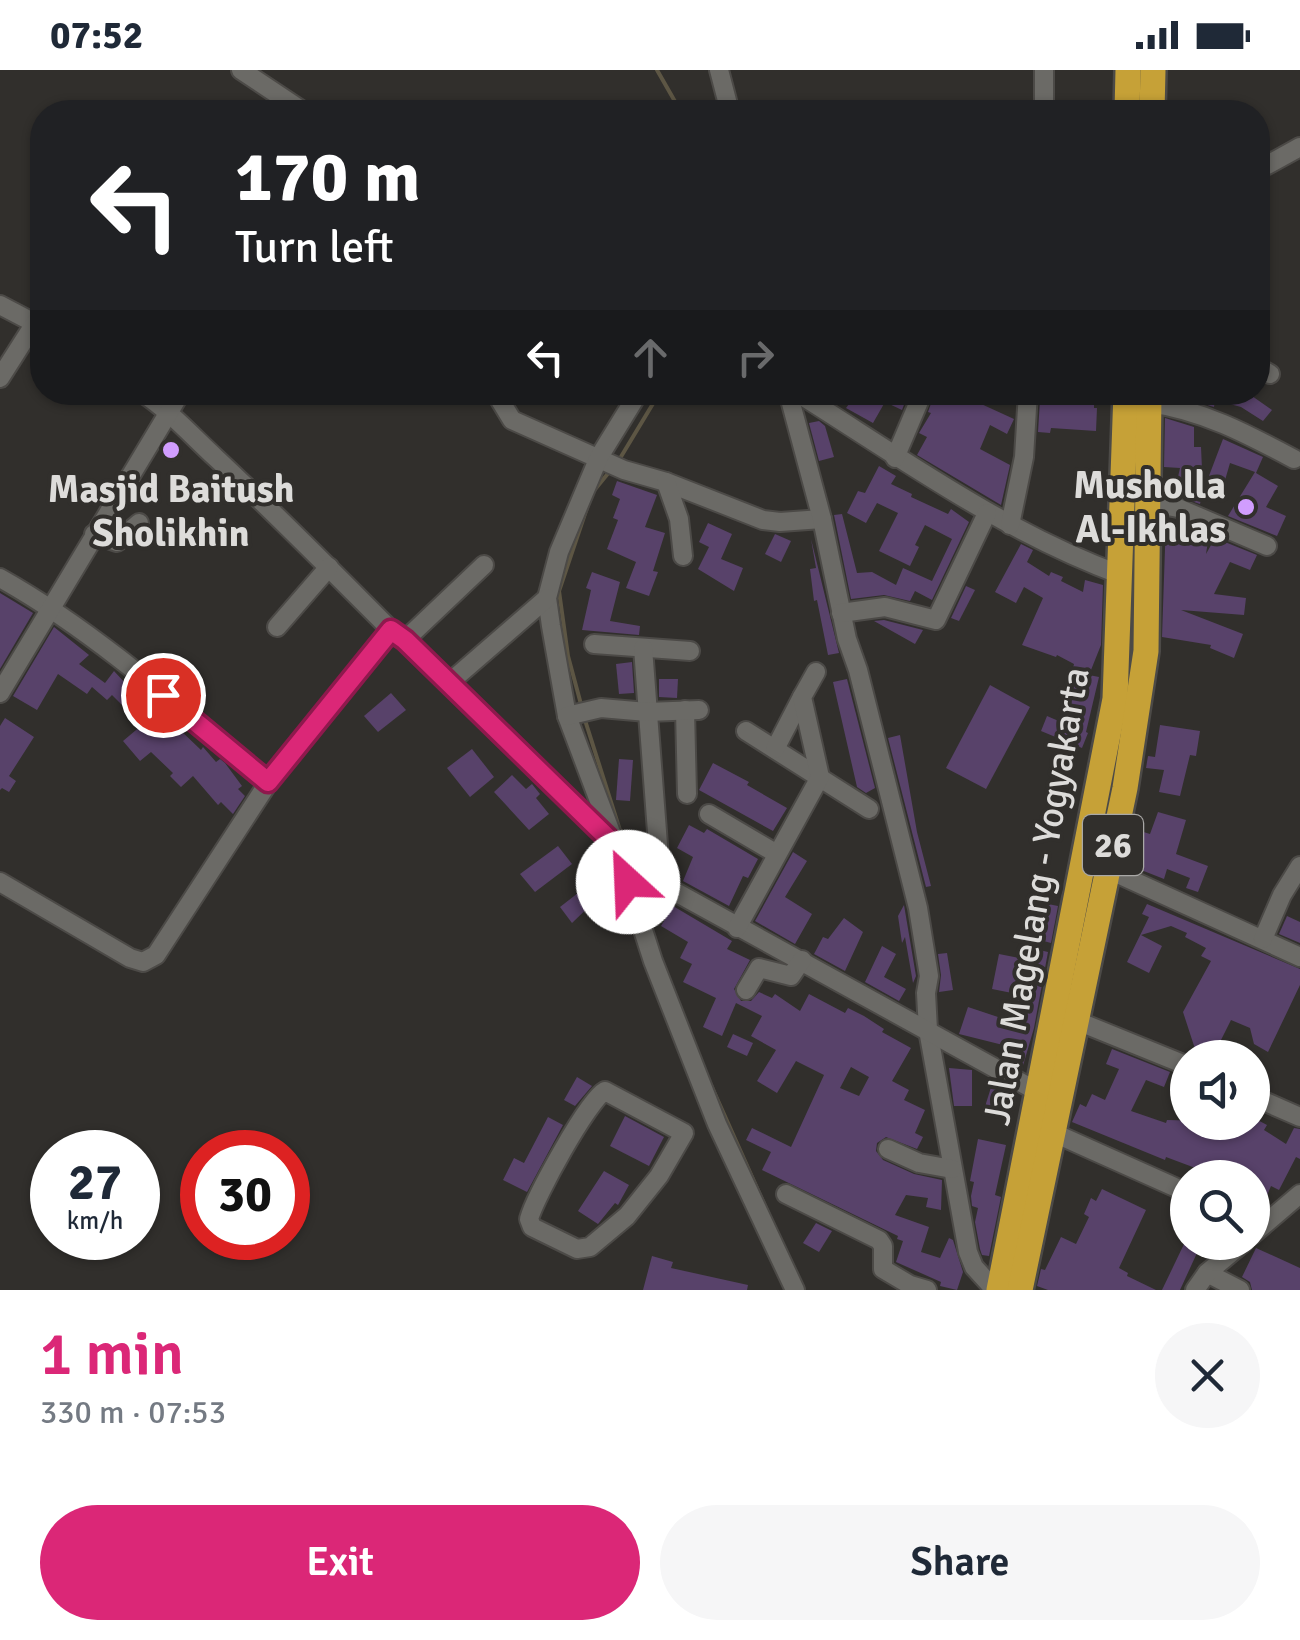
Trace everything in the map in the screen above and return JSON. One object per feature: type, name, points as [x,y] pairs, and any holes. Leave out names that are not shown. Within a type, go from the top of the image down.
[{"type":"highway","points":[[1127,100],[1128,70]]},
{"type":"highway","points":[[1152,100],[1153,70]]},
{"type":"highway","name":"Jalan Magelang - Yogyakarta","points":[[1020,1290],[1076,1021],[1083,934],[1114,699],[1121,574],[1140,405]]},
{"type":"highway","name":"Jalan Magelang - Yogyakarta","points":[[997,1290],[1040,1094],[1083,934],[1108,869],[1126,788],[1146,651],[1147,502],[1142,405]]},
{"type":"street","points":[[241,70],[286,100]]},
{"type":"street","points":[[720,70],[727,100]]},
{"type":"street","points":[[1044,70],[1044,100]]},
{"type":"street","points":[[1270,163],[1300,147]]},
{"type":"street","points":[[0,305],[30,320]]},
{"type":"street","points":[[0,378],[30,337]]},
{"type":"street","points":[[161,405],[616,846],[644,882],[802,960],[1040,1094]]},
{"type":"street","points":[[0,693],[173,405]]},
{"type":"street","points":[[503,405],[512,420],[539,434],[763,520],[822,518]]},
{"type":"street","points":[[616,846],[574,714],[548,598],[559,552],[610,463],[634,405]]},
{"type":"street","points":[[792,405],[918,908],[930,976],[926,992],[928,1030],[968,1252],[974,1267],[997,1290]]},
{"type":"street","points":[[815,405],[987,513],[1080,559],[1121,574]]},
{"type":"street","points":[[894,458],[917,405]]},
{"type":"street","points":[[1010,525],[1024,458],[1027,405]]},
{"type":"street","points":[[1176,405],[1240,430],[1294,459]]},
{"type":"street","points":[[666,482],[679,519],[683,556]]},
{"type":"street","points":[[1147,502],[1178,508],[1267,546]]},
{"type":"street","points":[[841,613],[885,607],[936,620],[987,513]]},
{"type":"street","points":[[94,534],[117,542],[139,522]]},
{"type":"street","points":[[0,882],[130,958],[143,962],[156,955],[268,782],[398,635],[484,565]]},
{"type":"street","points":[[277,627],[329,567]]},
{"type":"street","points":[[0,578],[51,606],[268,782]]},
{"type":"street","points":[[450,683],[548,598]]},
{"type":"street","points":[[594,644],[690,651]]},
{"type":"street","points":[[643,648],[648,712],[644,882],[653,961],[716,1124],[795,1290]]},
{"type":"street","points":[[775,749],[816,672]]},
{"type":"street","points":[[737,928],[820,777],[802,698]]},
{"type":"street","points":[[574,714],[601,708],[692,710],[687,794]]},
{"type":"street","points":[[746,731],[869,809]]},
{"type":"street","points":[[709,814],[777,854]]},
{"type":"street","points":[[1263,939],[1300,866]]},
{"type":"street","points":[[1108,869],[1300,958]]},
{"type":"street","points":[[746,990],[759,968],[791,976],[802,960]]},
{"type":"street","points":[[1076,1021],[1170,1059]]},
{"type":"street","points":[[684,1133],[624,1098],[605,1090],[599,1093],[532,1208],[532,1227],[577,1249],[590,1247],[627,1216],[659,1176],[684,1133],[716,1124]]},
{"type":"street","points":[[1270,1104],[1300,1117]]},
{"type":"street","points":[[1054,1133],[1170,1185]]},
{"type":"street","points":[[888,1149],[919,1163],[952,1168]]},
{"type":"street","points":[[786,1194],[878,1240],[883,1246],[883,1269],[927,1290]]},
{"type":"street","points":[[1270,1216],[1300,1194]]},
{"type":"street","points":[[1195,1290],[1223,1260]]},
{"type":"street","points":[[1207,1273],[1240,1290]]},
{"type":"building","points":[[848,405],[883,405],[873,423],[846,408]]},
{"type":"building","points":[[930,405],[983,405],[1014,419],[1007,434],[990,425],[980,449],[1010,465],[1001,505],[917,455],[927,437],[919,433],[931,413]]},
{"type":"building","points":[[1040,405],[1097,408],[1096,431],[1051,428],[1050,433],[1038,432]]},
{"type":"building","points":[[1234,405],[1265,405],[1272,410],[1263,421]]},
{"type":"building","points":[[1165,418],[1194,427],[1194,447],[1201,447],[1200,504],[1174,495],[1180,468],[1164,467]]},
{"type":"building","points":[[819,421],[825,426],[834,457],[819,461],[809,423]]},
{"type":"building","points":[[1223,439],[1263,457],[1256,473],[1278,486],[1266,507],[1286,516],[1277,536],[1228,516],[1255,472],[1230,463],[1221,494],[1204,489]]},
{"type":"building","points":[[879,466],[896,476],[891,484],[912,494],[911,497],[948,514],[951,509],[969,522],[932,600],[915,591],[910,601],[884,595],[851,599],[834,515],[842,514],[857,573],[872,572],[896,585],[903,568],[932,581],[952,539],[925,525],[910,566],[879,551],[898,513],[877,503],[866,523],[847,513],[858,491],[865,493]]},
{"type":"building","points":[[617,481],[657,495],[645,527],[665,533],[649,596],[626,588],[636,562],[607,549],[618,520],[613,518],[620,499],[612,495]]},
{"type":"building","points":[[1166,519],[1209,535],[1206,554],[1215,538],[1257,555],[1250,570],[1230,562],[1214,594],[1246,598],[1244,615],[1181,610],[1243,634],[1234,658],[1210,648],[1211,645],[1162,637]]},
{"type":"building","points":[[708,523],[732,534],[721,559],[743,568],[734,591],[698,569],[709,547],[699,542]]},
{"type":"building","points":[[775,534],[791,541],[781,562],[765,554]]},
{"type":"building","points":[[811,539],[839,653],[828,655],[817,600],[814,601],[810,569],[816,568]]},
{"type":"building","points":[[1021,544],[1033,550],[1027,562],[1049,576],[1051,572],[1063,577],[1061,581],[1083,592],[1085,580],[1103,585],[1101,645],[1089,675],[1099,677],[1082,748],[1041,731],[1047,716],[1061,722],[1074,664],[1022,645],[1043,598],[1024,587],[1016,603],[995,592]]},
{"type":"building","points":[[592,572],[620,582],[610,621],[640,626],[639,635],[582,630],[591,590],[586,588]]},
{"type":"building","points":[[966,586],[975,590],[959,621],[951,618]]},
{"type":"building","points":[[0,593],[33,613],[0,669]]},
{"type":"building","points":[[874,621],[923,630],[915,644]]},
{"type":"building","points":[[54,627],[89,655],[79,664],[105,683],[114,671],[172,734],[178,728],[216,762],[220,759],[225,763],[245,796],[233,814],[221,802],[218,805],[193,776],[181,787],[170,776],[173,773],[151,752],[140,761],[123,741],[142,725],[112,695],[107,700],[92,687],[87,694],[58,674],[37,710],[13,696]]},
{"type":"building","points":[[632,662],[634,693],[619,694],[616,664]]},
{"type":"building","points":[[659,679],[678,679],[677,698],[659,697]]},
{"type":"building","points":[[847,679],[875,788],[866,793],[857,787],[833,682]]},
{"type":"building","points":[[990,685],[1030,707],[986,789],[946,768]]},
{"type":"building","points":[[391,693],[406,710],[378,732],[364,716]]},
{"type":"building","points":[[5,718],[34,737],[9,776],[16,781],[9,792],[0,790],[0,726]]},
{"type":"building","points":[[1160,725],[1200,731],[1196,756],[1190,755],[1180,796],[1159,792],[1164,770],[1146,768],[1148,756],[1155,757]]},
{"type":"building","points":[[900,735],[931,886],[926,887],[888,738]]},
{"type":"building","points":[[472,749],[494,777],[470,797],[447,768]]},
{"type":"building","points":[[619,759],[633,760],[630,801],[616,800]]},
{"type":"building","points":[[713,763],[787,808],[773,831],[699,790]]},
{"type":"building","points":[[512,775],[526,789],[532,784],[540,794],[536,798],[549,814],[529,830],[494,792]]},
{"type":"building","points":[[1158,812],[1186,820],[1176,854],[1208,866],[1198,892],[1186,888],[1190,878],[1167,869],[1164,879],[1126,864],[1137,830],[1150,834]]},
{"type":"building","points":[[689,825],[704,833],[707,829],[758,859],[748,878],[743,876],[729,906],[683,881],[693,857],[677,848]]},
{"type":"building","points":[[558,846],[572,864],[535,892],[520,874]]},
{"type":"building","points":[[793,852],[807,861],[785,897],[812,914],[795,944],[755,921]]},
{"type":"building","points":[[587,886],[598,898],[572,923],[560,907]]},
{"type":"building","points":[[1048,904],[1058,906],[1051,943],[1040,940]]},
{"type":"building","points":[[1147,904],[1300,969],[1300,985],[1270,1048],[1270,1040],[1253,1040],[1250,1028],[1231,1020],[1221,1040],[1192,1040],[1183,1012],[1211,961],[1201,956],[1206,948],[1171,926],[1141,935],[1162,946],[1149,973],[1127,962],[1149,917],[1142,914]]},
{"type":"building","points":[[904,905],[916,976],[913,983],[898,916]]},
{"type":"building","points":[[673,906],[732,941],[727,949],[750,960],[734,989],[741,1001],[751,1001],[759,992],[772,998],[775,994],[800,1011],[809,994],[845,1013],[848,1008],[864,1016],[884,1029],[882,1032],[911,1048],[892,1081],[909,1090],[904,1100],[925,1110],[915,1133],[923,1137],[917,1149],[886,1137],[877,1143],[876,1151],[883,1160],[914,1174],[942,1180],[941,1210],[926,1207],[928,1198],[906,1195],[895,1215],[929,1227],[921,1252],[940,1258],[949,1238],[953,1240],[963,1272],[957,1290],[940,1286],[941,1282],[896,1262],[903,1241],[898,1236],[762,1170],[771,1152],[746,1140],[752,1128],[791,1147],[824,1075],[796,1061],[777,1093],[757,1081],[776,1050],[751,1036],[762,1016],[736,1003],[722,1036],[703,1027],[716,998],[683,982],[692,964],[680,958],[688,942],[661,926]],"holes":[[[851,1067],[869,1077],[859,1096],[840,1088]]]},
{"type":"building","points":[[1287,916],[1300,922],[1300,943],[1279,934]]},
{"type":"building","points":[[844,918],[863,932],[845,971],[814,954],[823,937],[828,939]]},
{"type":"building","points":[[882,946],[896,954],[884,977],[906,989],[899,1001],[865,982]]},
{"type":"building","points":[[1027,947],[1048,952],[1022,1069],[1007,1061],[1011,1047],[959,1034],[968,1007],[1004,1019],[1012,993],[992,989],[999,954],[1024,959]]},
{"type":"building","points":[[947,953],[953,990],[939,992],[938,954]]},
{"type":"building","points":[[733,1034],[753,1043],[747,1056],[727,1047]]},
{"type":"building","points":[[1112,1049],[1170,1072],[1164,1087],[1146,1080],[1131,1111],[1166,1123],[1170,1120],[1170,1140],[1270,1140],[1270,1134],[1286,1144],[1294,1128],[1300,1129],[1300,1159],[1296,1157],[1279,1190],[1270,1188],[1270,1160],[1165,1160],[1072,1122],[1080,1104],[1086,1107],[1092,1094],[1105,1100],[1119,1069],[1106,1064]]},
{"type":"building","points":[[949,1068],[972,1070],[972,1106],[954,1106]]},
{"type":"building","points":[[577,1077],[592,1086],[575,1106],[564,1100]]},
{"type":"building","points":[[992,1084],[1008,1090],[1000,1115],[984,1110]]},
{"type":"building","points":[[625,1116],[664,1137],[649,1166],[610,1146]]},
{"type":"building","points":[[548,1117],[563,1125],[527,1192],[503,1180],[514,1158],[524,1163]]},
{"type":"building","points":[[978,1139],[1006,1145],[995,1195],[1001,1197],[989,1256],[982,1255],[980,1249],[975,1222],[978,1208],[972,1206],[971,1196]]},
{"type":"building","points":[[604,1171],[629,1185],[618,1205],[615,1203],[598,1224],[578,1211]]},
{"type":"building","points":[[1102,1189],[1146,1210],[1119,1268],[1156,1290],[1048,1290],[1037,1286],[1041,1269],[1045,1270],[1061,1237],[1076,1244],[1089,1217],[1084,1214],[1091,1198],[1096,1201]]},
{"type":"building","points":[[816,1223],[832,1231],[819,1252],[803,1243]]},
{"type":"building","points":[[1270,1254],[1300,1268],[1300,1290],[1252,1290],[1250,1282],[1242,1277],[1250,1260],[1270,1260]]},
{"type":"building","points":[[652,1256],[673,1262],[671,1268],[748,1285],[747,1290],[643,1290]]},
{"type":"building","points":[[1176,1260],[1194,1260],[1180,1290],[1162,1290]]},
{"type":"waterway","points":[[657,70],[674,100]]},
{"type":"waterway","points":[[619,460],[652,405]]},
{"type":"waterway","points":[[582,708],[568,656],[559,591],[592,493],[610,471]]},
{"type":"waterway","points":[[584,717],[625,846]]},
{"type":"waterway","points":[[711,1085],[770,1217]]},
{"type":"place","name":"Masjid Baitush Sholikhin","points":[[171,450]]},
{"type":"place","name":"Musholla Al-Ikhlas","points":[[1246,507]]},
{"type":"route","points":[[163,695],[268,782],[391,630],[616,846],[628,882]]}]
